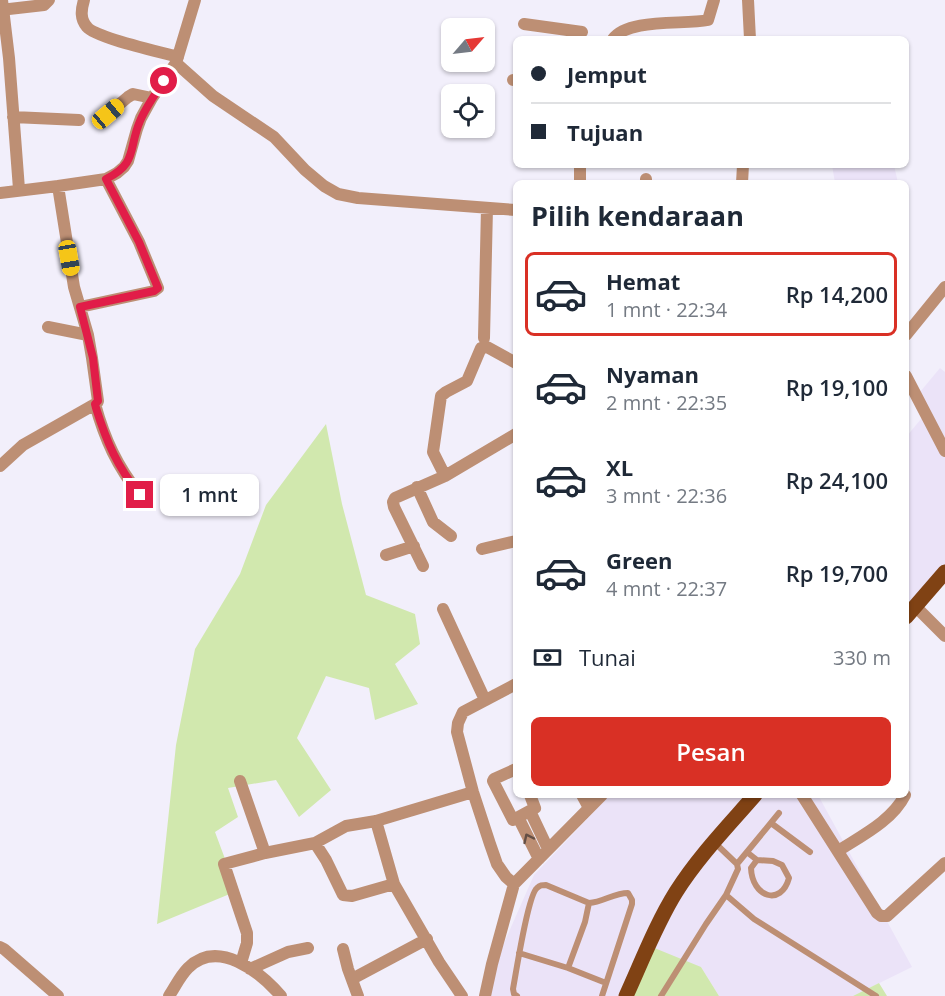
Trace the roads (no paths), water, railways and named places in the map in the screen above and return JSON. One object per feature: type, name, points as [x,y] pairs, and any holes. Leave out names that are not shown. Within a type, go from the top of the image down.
[{"type":"main road","points":[[911,611],[945,572]]},
{"type":"main road","points":[[626,996],[661,919],[676,893],[689,873],[752,798]]},
{"type":"street","points":[[19,189],[9,58],[2,7],[44,5],[49,0]]},
{"type":"street","points":[[84,0],[81,14],[88,30],[177,60],[213,96],[274,137],[305,170],[338,195],[513,210]]},
{"type":"street","points":[[0,192],[106,179],[124,167],[128,161],[137,129],[152,98],[177,60],[195,0]]},
{"type":"street","points":[[615,36],[645,24],[708,20],[714,0]]},
{"type":"street","points":[[748,0],[750,36]]},
{"type":"street","points":[[525,24],[546,33],[582,32]]},
{"type":"street","points":[[108,114],[134,94],[152,98]]},
{"type":"street","points":[[14,117],[79,120]]},
{"type":"street","points":[[80,307],[154,291],[158,288],[139,242],[106,179]]},
{"type":"street","points":[[0,466],[23,445],[98,401],[93,358],[74,287],[58,186]]},
{"type":"street","points":[[484,338],[487,208]]},
{"type":"street","points":[[909,331],[945,287]]},
{"type":"street","points":[[48,327],[88,334]]},
{"type":"street","points":[[445,476],[433,452],[441,396],[467,381],[482,348],[487,347],[513,361]]},
{"type":"street","points":[[909,382],[945,451]]},
{"type":"street","points":[[95,404],[111,451],[140,495]]},
{"type":"street","points":[[423,566],[393,507],[395,498],[445,476],[513,436]]},
{"type":"street","points":[[417,487],[433,522],[451,536]]},
{"type":"street","points":[[482,549],[513,542]]},
{"type":"street","points":[[386,555],[414,546]]},
{"type":"street","points":[[443,609],[485,700]]},
{"type":"street","points":[[911,611],[945,636]]},
{"type":"street","points":[[513,686],[463,712],[457,732],[473,792],[497,864],[514,884]]},
{"type":"street","points":[[513,770],[494,778],[513,820],[535,807],[531,798]]},
{"type":"street","points":[[240,781],[265,854]]},
{"type":"street","points":[[245,966],[247,933],[224,864],[315,843],[346,826],[376,821],[473,792]]},
{"type":"street","points":[[584,798],[589,808]]},
{"type":"street","points":[[485,996],[514,884],[599,798]]},
{"type":"street","points":[[804,798],[882,916],[887,915],[945,863]]},
{"type":"street","points":[[838,851],[887,818],[903,798]]},
{"type":"street","points":[[524,814],[548,849]]},
{"type":"street","points":[[524,814],[539,859]]},
{"type":"street","points":[[376,821],[394,884],[439,962],[462,996]]},
{"type":"street","points":[[315,843],[343,895],[352,896],[394,884]]},
{"type":"street","points":[[352,979],[427,939]]},
{"type":"street","points":[[0,947],[58,996]]},
{"type":"street","points":[[245,966],[308,948]]},
{"type":"street","points":[[342,949],[358,996]]},
{"type":"street","points":[[170,996],[188,968],[198,961],[221,956],[229,957],[245,966],[281,996]]},
{"type":"lane","points":[[661,996],[726,895],[738,869],[738,864],[779,813]]},
{"type":"lane","points":[[771,823],[810,852]]},
{"type":"lane","points":[[714,843],[738,864]]},
{"type":"lane","points":[[748,853],[757,860],[782,864],[789,878],[783,890],[768,895],[758,890],[754,885],[751,868],[757,860]]},
{"type":"lane","points":[[517,996],[513,989],[532,895],[538,887],[546,885],[589,903],[597,903],[622,893],[628,893],[632,900],[602,996]]},
{"type":"lane","points":[[726,895],[754,919],[876,996]]},
{"type":"lane","points":[[568,968],[585,922],[589,903]]},
{"type":"lane","points":[[519,952],[606,983]]}]
